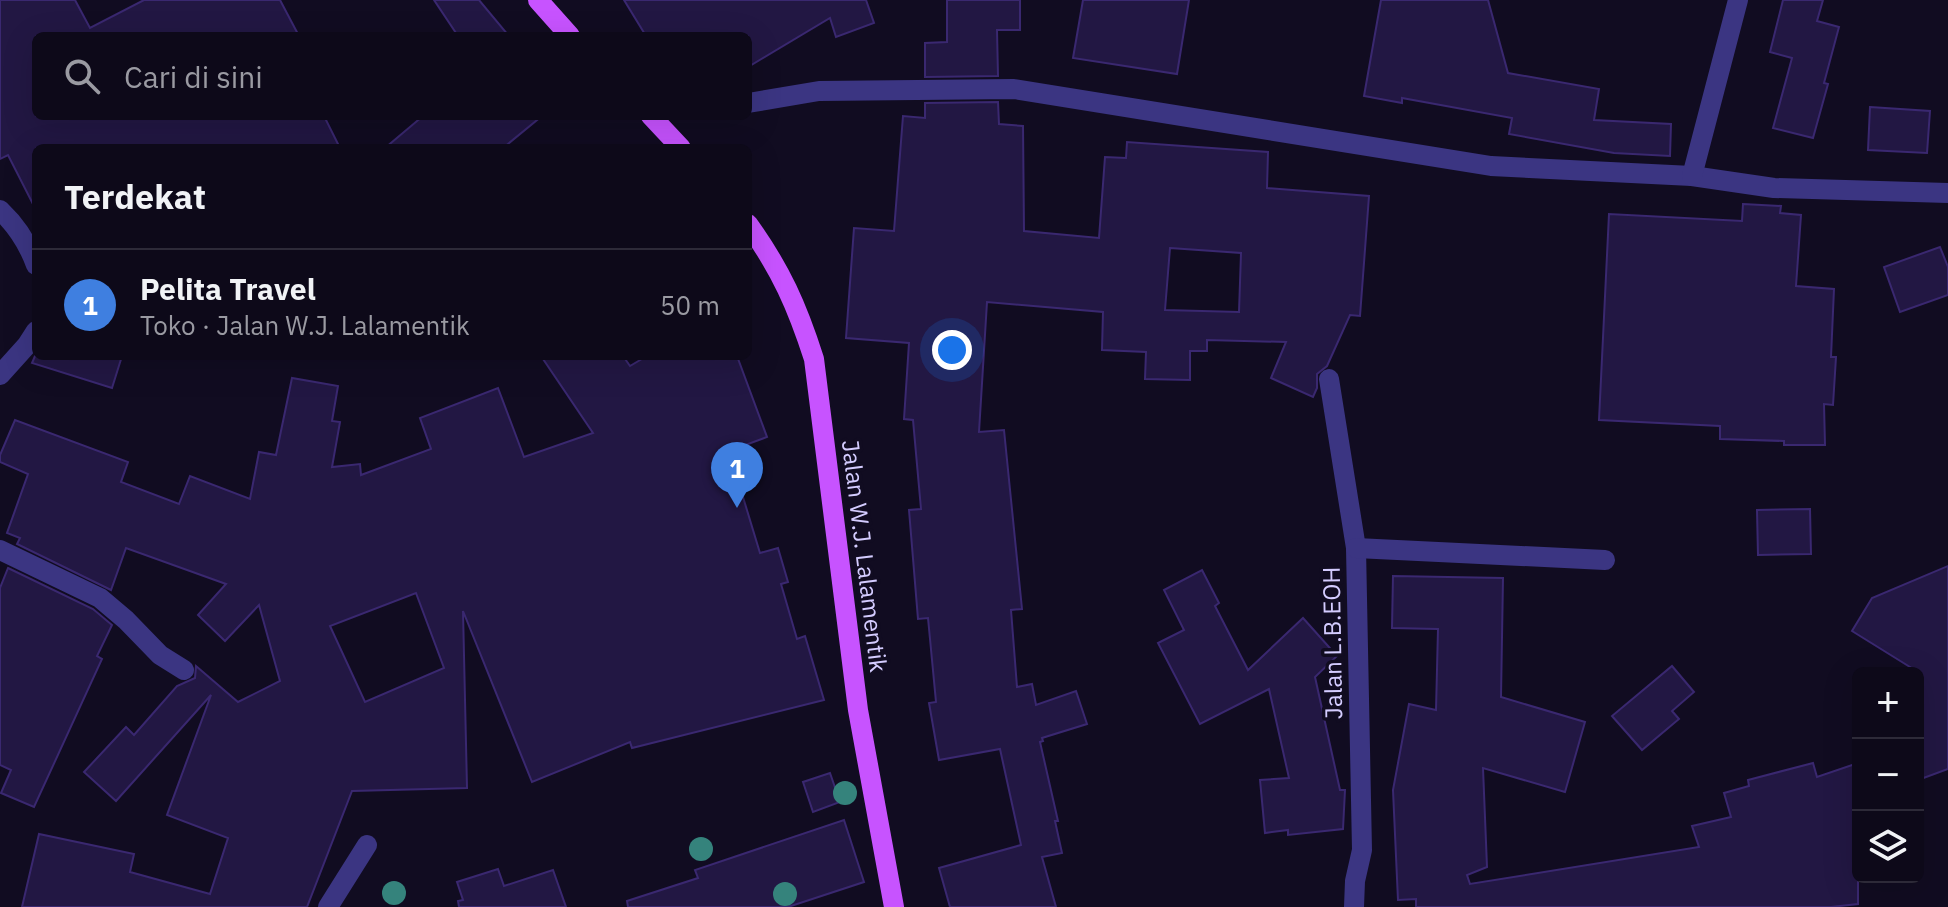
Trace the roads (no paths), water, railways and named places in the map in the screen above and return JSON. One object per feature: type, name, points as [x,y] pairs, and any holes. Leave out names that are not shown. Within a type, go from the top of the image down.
[{"type":"main road","points":[[538,0],[566,32]]},
{"type":"main road","points":[[661,120],[678,144]]},
{"type":"main road","name":"Jalan W.J. Lalamentik","points":[[752,230],[775,262],[797,305],[814,359],[858,710],[894,907]]},
{"type":"street","points":[[1692,176],[1738,0]]},
{"type":"street","points":[[752,102],[819,91],[1014,89],[1491,166],[1692,176],[1774,188],[1948,193]]},
{"type":"street","points":[[0,210],[14,222],[32,254]]},
{"type":"street","points":[[0,375],[32,337]]},
{"type":"street","name":"Jalan L.B.EOH","points":[[1329,379],[1356,548],[1362,850],[1355,881],[1354,907]]},
{"type":"street","points":[[1356,548],[1605,560]]},
{"type":"street","points":[[0,550],[100,598],[160,655],[184,670]]},
{"type":"street","points":[[328,907],[367,845]]},
{"type":"place","name":"Pelita Travel","points":[[737,508]]}]
